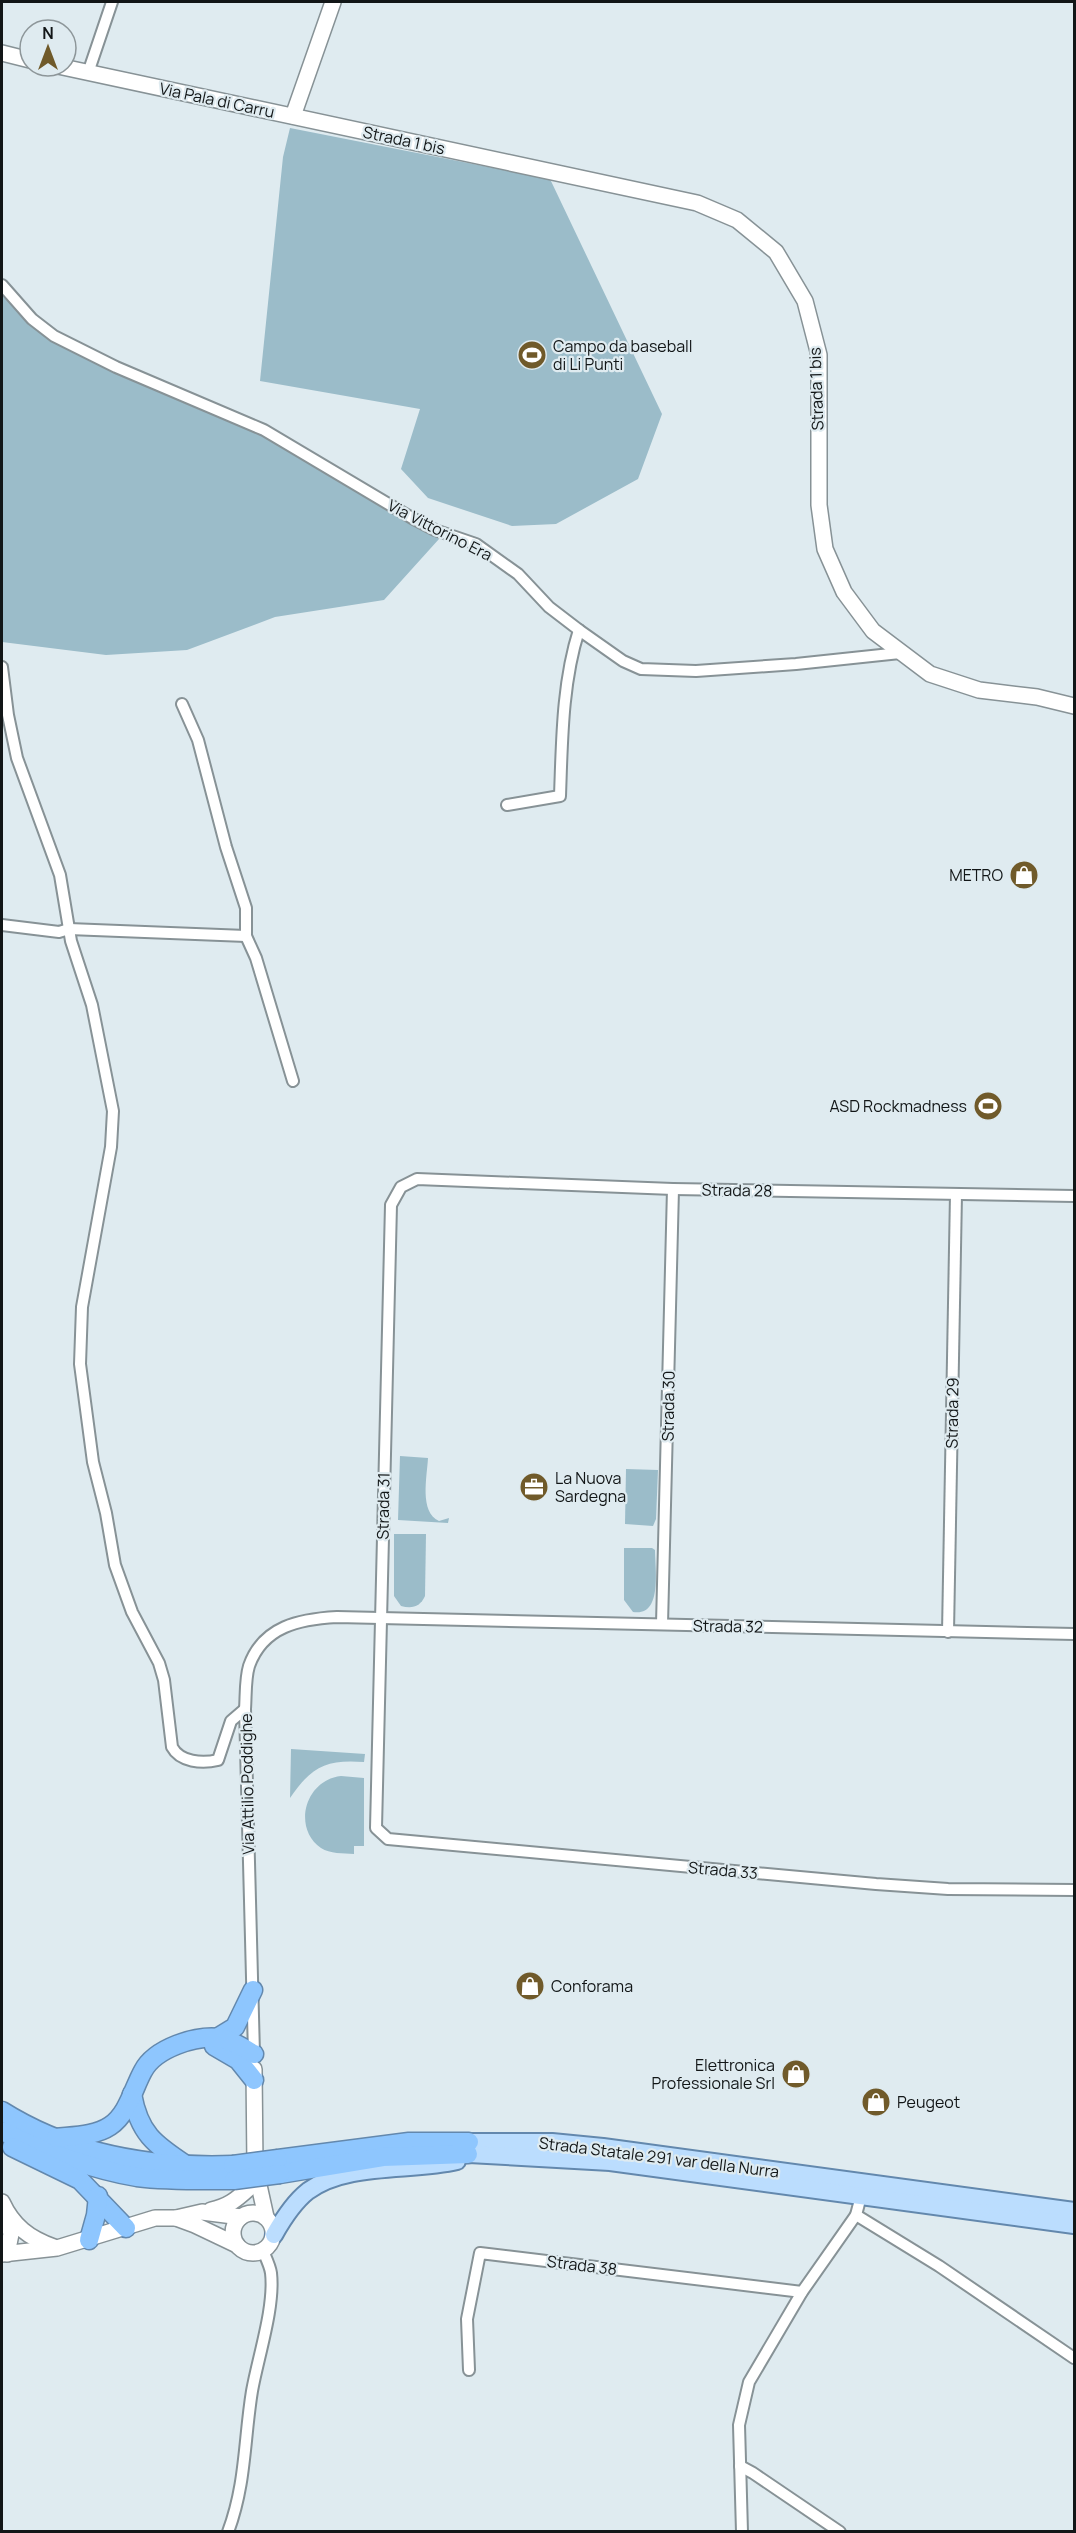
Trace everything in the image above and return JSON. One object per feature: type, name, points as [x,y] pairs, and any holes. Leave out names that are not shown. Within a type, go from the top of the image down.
[{"type":"highway","points":[[217,2038],[235,2027],[253,1990]]},
{"type":"highway","points":[[56,2138],[89,2134],[110,2126],[123,2113],[144,2068],[162,2051],[181,2043],[217,2038],[227,2040],[254,2054]]},
{"type":"highway","points":[[195,2041],[216,2046],[238,2060],[254,2080]]},
{"type":"highway","points":[[132,2094],[136,2113],[144,2131],[156,2145],[188,2167]]},
{"type":"highway","name":"Strada Statale 291 var della Nurra","points":[[2,2111],[56,2138],[109,2157],[188,2167],[238,2178]]},
{"type":"highway","name":"Strada Statale 291 var della Nurra","points":[[2,2131],[106,2171],[139,2177],[184,2180],[238,2178],[369,2146],[410,2142],[474,2150]]},
{"type":"highway","points":[[2,2139],[51,2168],[80,2180],[98,2196],[126,2228]]},
{"type":"highway","points":[[89,2240],[96,2215],[98,2196]]},
{"type":"main road","name":"Strada Statale 291 var della Nurra","points":[[474,2150],[552,2142],[603,2147],[1074,2211]]},
{"type":"main road","name":"Strada Statale 291 var della Nurra","points":[[474,2150],[610,2162],[1074,2225]]},
{"type":"main road","points":[[274,2235],[287,2214],[308,2191],[334,2178],[447,2163],[474,2150]]},
{"type":"main road","points":[[1054,2221],[1074,2236]]},
{"type":"street","points":[[88,73],[112,2]]},
{"type":"street","name":"Via Pala di Carru","points":[[78,71],[293,116],[333,2]]},
{"type":"street","points":[[2,53],[18,57]]},
{"type":"street","name":"Strada 1 bis","points":[[293,116],[698,204],[737,220],[776,252],[805,301],[819,355],[819,505],[825,549],[844,592],[873,631],[930,674],[979,690],[1036,697],[1074,706]]},
{"type":"street","name":"Via Vittorino Era","points":[[2,285],[32,319],[54,336],[116,367],[264,430],[412,518],[435,530],[476,544],[518,574],[549,607],[632,666],[656,671],[696,671],[796,664],[900,653]]},
{"type":"street","points":[[507,805],[560,796],[571,655],[579,630]]},
{"type":"street","points":[[2,667],[17,758],[60,875],[71,941],[98,1028],[113,1111],[111,1147],[82,1307],[80,1353],[85,1411],[93,1462],[106,1513],[115,1565],[132,1612],[159,1662],[164,1680],[172,1747],[177,1755],[185,1759],[211,1762],[218,1760],[231,1721],[245,1709]]},
{"type":"street","name":"Strada 1 bis","points":[[1036,697],[1074,695]]},
{"type":"street","points":[[182,704],[198,740],[226,847],[246,908],[246,936],[256,958],[293,1081]]},
{"type":"street","points":[[2,925],[59,932],[69,929],[246,936]]},
{"type":"street","name":"Strada 28","points":[[401,1187],[417,1179],[673,1189],[1074,1196]]},
{"type":"street","name":"Strada 31","points":[[376,1828],[391,1205],[401,1187]]},
{"type":"street","name":"Strada 30","points":[[662,1624],[673,1189]]},
{"type":"street","name":"Strada 29","points":[[948,1632],[956,1194]]},
{"type":"street","name":"Via Attilio Poddighe","points":[[254,2054],[245,1709],[249,1667],[262,1642],[279,1628],[306,1618],[381,1618]]},
{"type":"street","name":"Strada 32","points":[[381,1618],[1074,1634]]},
{"type":"street","name":"Strada 33","points":[[376,1828],[388,1839],[876,1884],[948,1889],[1074,1890]]},
{"type":"street","points":[[176,2218],[195,2224],[248,2253],[263,2251],[270,2244],[274,2235],[266,2217],[255,2167],[254,2054]]},
{"type":"street","points":[[4,2207],[11,2234],[3,2250],[57,2248],[155,2218],[176,2218],[222,2208],[234,2202],[238,2178],[255,2167]]},
{"type":"street","points":[[237,2246],[233,2227],[242,2216],[238,2178]]},
{"type":"street","points":[[742,2532],[738,2425],[749,2382],[763,2354],[802,2292],[856,2215],[861,2196]]},
{"type":"street","points":[[4,2207],[23,2233],[57,2248]]},
{"type":"street","points":[[202,2212],[242,2216],[255,2213],[266,2217]]},
{"type":"street","points":[[856,2215],[939,2266],[1074,2358]]},
{"type":"street","points":[[228,2532],[235,2514],[244,2472],[252,2394],[270,2298],[271,2271],[263,2251]]},
{"type":"street","name":"Strada 38","points":[[469,2370],[467,2319],[480,2253],[802,2292]]},
{"type":"street","points":[[740,2466],[840,2532]]},
{"type":"shaded area","points":[[290,128],[550,179],[662,414],[638,479],[556,524],[512,526],[428,498],[401,469],[420,409],[260,381],[283,157]]},
{"type":"shaded area","points":[[2,291],[57,338],[333,465],[439,539],[384,600],[275,617],[187,650],[106,655],[2,642]]},
{"type":"shaded area","points":[[400,1456],[428,1458],[426,1502],[433,1516],[439,1521],[449,1518],[448,1523],[398,1520]]},
{"type":"shaded area","points":[[626,1469],[658,1470],[656,1519],[653,1526],[625,1524]]},
{"type":"shaded area","points":[[394,1534],[426,1534],[425,1596],[421,1603],[415,1606],[401,1606],[394,1596]]},
{"type":"shaded area","points":[[624,1548],[652,1548],[655,1550],[655,1590],[653,1600],[643,1612],[633,1612],[624,1600]]},
{"type":"shaded area","points":[[291,1749],[365,1754],[364,1762],[339,1762],[321,1767],[305,1779],[290,1798]]},
{"type":"shaded area","points":[[341,1776],[364,1778],[364,1846],[354,1846],[354,1854],[337,1853],[321,1848],[312,1839],[305,1817],[311,1795],[329,1779]]},
{"type":"place","name":"Campo da baseball di Li Punti","points":[[532,355]]},
{"type":"place","name":"METRO","points":[[1024,875]]},
{"type":"place","name":"ASD Rockmadness","points":[[988,1106]]},
{"type":"place","name":"La Nuova Sardegna","points":[[534,1487]]},
{"type":"place","name":"Conforama","points":[[530,1986]]},
{"type":"place","name":"Elettronica Professionale Srl","points":[[796,2074]]},
{"type":"place","name":"Peugeot","points":[[876,2102]]}]
